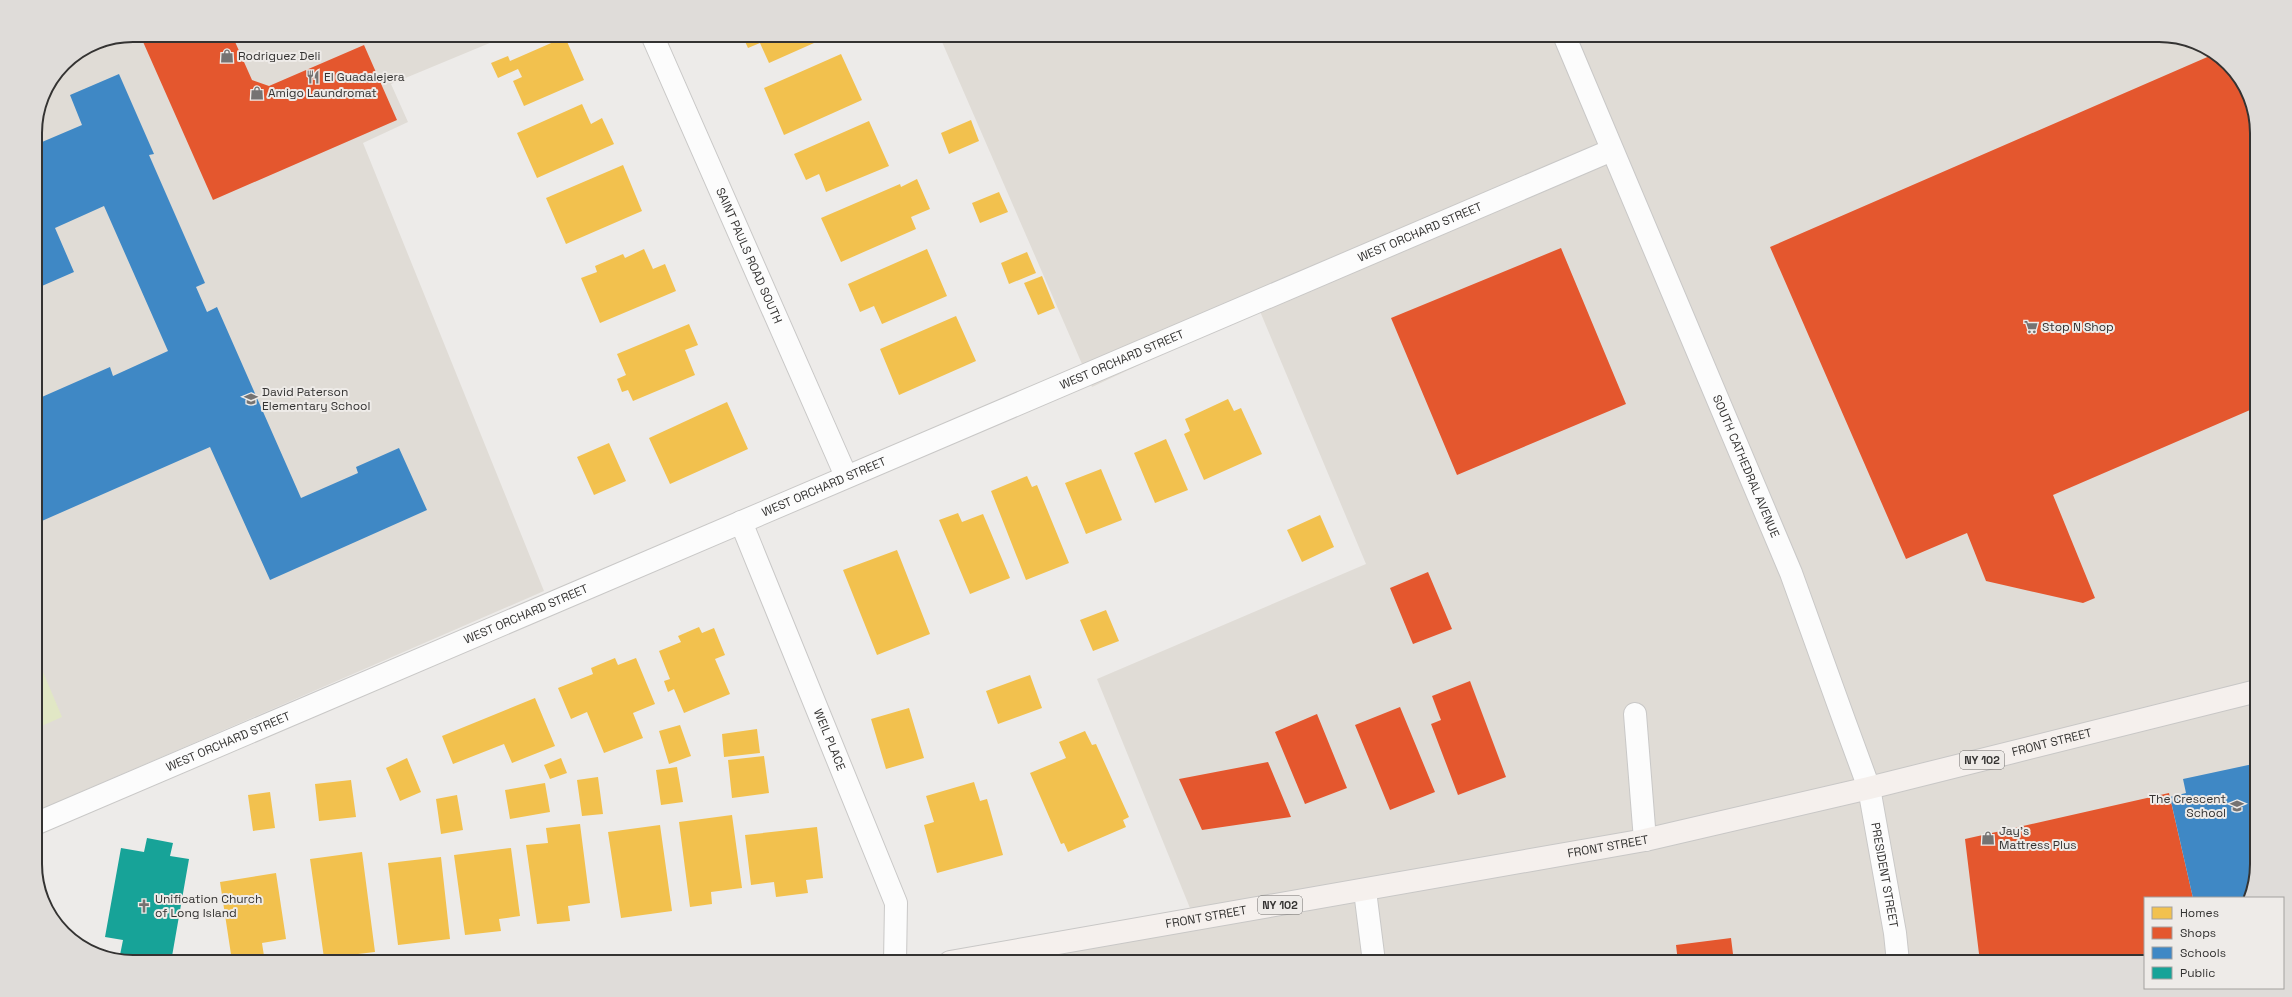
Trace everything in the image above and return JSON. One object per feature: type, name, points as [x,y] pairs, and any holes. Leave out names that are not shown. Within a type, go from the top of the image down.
[{"type":"main road","name":"FRONT STREET","points":[[991,955],[1365,891],[1644,840],[1869,788],[2250,693]]},
{"type":"street","name":"SAINT PAULS ROAD SOUTH","points":[[655,42],[846,476]]},
{"type":"street","name":"SOUTH CATHEDRAL AVENUE","points":[[1567,42],[1791,573],[1869,788]]},
{"type":"street","name":"WEST ORCHARD STREET","points":[[42,821],[846,476],[1612,150]]},
{"type":"street","name":"WEIL PLACE","points":[[741,522],[896,903],[895,955]]},
{"type":"street","points":[[1635,714],[1644,840]]},
{"type":"street","name":"PRESIDENT STREET","points":[[1869,788],[1895,933],[1897,955]]},
{"type":"street","points":[[1365,891],[1373,955]]},
{"type":"shaded area","name":"David Paterson Elementary School","points":[[133,42],[492,42],[391,84],[408,122],[363,143],[544,591],[42,809],[42,127],[45,110],[51,93],[57,83],[73,65],[98,49],[110,45]]},
{"type":"shaded area","points":[[942,42],[2159,42],[2177,44],[2194,49],[2219,65],[2235,83],[2245,104],[2250,127],[2250,864],[2248,882],[2244,897],[2144,897],[2144,955],[1016,955],[1192,913],[1097,679],[1366,564],[1259,309],[1092,387]]},
{"type":"green space","points":[[42,670],[62,717],[42,726]]},
{"type":"building: Homes","points":[[554,42],[567,42],[584,80],[524,106],[513,81],[522,77],[518,69],[498,78],[491,63],[508,56],[510,61]]},
{"type":"building: Homes","points":[[745,42],[816,42],[769,63],[760,43],[748,48]]},
{"type":"building: Homes","points":[[841,54],[862,100],[784,135],[764,88]]},
{"type":"building: Homes","points":[[582,104],[591,124],[602,118],[614,144],[537,178],[517,133]]},
{"type":"building: Homes","points":[[971,120],[979,141],[949,154],[941,133]]},
{"type":"building: Homes","points":[[869,121],[889,166],[826,192],[819,174],[806,180],[794,154]]},
{"type":"building: Homes","points":[[623,165],[642,211],[566,244],[546,198]]},
{"type":"building: Homes","points":[[917,179],[930,209],[911,217],[916,229],[841,262],[821,218],[900,184],[901,187]]},
{"type":"building: Homes","points":[[999,192],[1008,212],[980,223],[972,203]]},
{"type":"building: Homes","points":[[644,249],[653,269],[665,264],[676,291],[600,323],[581,278],[597,272],[595,266],[623,254],[625,258]]},
{"type":"building: Homes","points":[[927,249],[947,296],[882,324],[874,306],[860,312],[848,284]]},
{"type":"building: Homes","points":[[1027,252],[1036,273],[1009,284],[1001,263]]},
{"type":"building: Homes","points":[[1042,276],[1055,308],[1038,315],[1024,283]]},
{"type":"building: Homes","points":[[956,316],[976,361],[899,395],[880,349]]},
{"type":"building: Homes","points":[[689,324],[698,345],[685,350],[695,375],[633,401],[628,390],[622,392],[617,379],[626,375],[617,354]]},
{"type":"building: Homes","points":[[1228,399],[1234,411],[1241,408],[1262,454],[1204,480],[1184,434],[1190,431],[1185,419]]},
{"type":"building: Homes","points":[[727,402],[748,449],[670,484],[649,438]]},
{"type":"building: Homes","points":[[1166,439],[1188,490],[1155,503],[1134,453]]},
{"type":"building: Homes","points":[[609,443],[626,481],[594,495],[577,457]]},
{"type":"building: Homes","points":[[1101,469],[1122,520],[1086,534],[1065,483]]},
{"type":"building: Homes","points":[[1027,476],[1032,487],[1037,485],[1069,563],[1026,580],[991,491]]},
{"type":"building: Homes","points":[[958,513],[962,522],[983,514],[1010,578],[970,594],[939,520]]},
{"type":"building: Homes","points":[[1320,515],[1334,547],[1302,562],[1287,530]]},
{"type":"building: Homes","points":[[897,550],[930,634],[877,655],[843,570]]},
{"type":"building: Homes","points":[[1106,610],[1119,641],[1093,651],[1080,620]]},
{"type":"building: Homes","points":[[699,627],[702,633],[714,628],[725,655],[715,659],[730,694],[684,713],[674,689],[668,692],[664,681],[670,679],[659,651],[681,642],[678,636]]},
{"type":"building: Homes","points":[[615,658],[618,665],[636,658],[655,704],[633,713],[643,738],[604,753],[587,712],[571,719],[558,688],[593,674],[591,668]]},
{"type":"building: Homes","points":[[1030,675],[1042,708],[998,724],[986,691]]},
{"type":"building: Homes","points":[[535,698],[555,746],[512,763],[504,744],[453,764],[442,736]]},
{"type":"building: Homes","points":[[909,708],[924,758],[886,769],[871,719]]},
{"type":"building: Homes","points":[[680,725],[691,756],[669,764],[659,731]]},
{"type":"building: Homes","points":[[757,729],[760,753],[724,757],[722,734]]},
{"type":"building: Homes","points":[[1085,731],[1092,745],[1096,744],[1129,817],[1123,820],[1126,827],[1068,852],[1064,843],[1061,844],[1030,773],[1066,758],[1059,742]]},
{"type":"building: Homes","points":[[764,756],[769,793],[732,798],[728,760]]},
{"type":"building: Homes","points":[[407,758],[421,792],[400,801],[386,768]]},
{"type":"building: Homes","points":[[561,758],[567,773],[550,779],[544,765]]},
{"type":"building: Homes","points":[[677,767],[683,802],[661,805],[656,770]]},
{"type":"building: Homes","points":[[598,777],[603,814],[582,816],[577,780]]},
{"type":"building: Homes","points":[[351,780],[356,817],[319,821],[315,784]]},
{"type":"building: Homes","points":[[974,782],[980,801],[987,799],[1003,855],[937,873],[924,825],[934,822],[926,796]]},
{"type":"building: Homes","points":[[545,783],[550,812],[510,819],[505,790]]},
{"type":"building: Homes","points":[[270,792],[275,828],[253,831],[248,795]]},
{"type":"building: Homes","points":[[457,795],[463,830],[441,834],[436,799]]},
{"type":"building: Homes","points":[[732,815],[742,888],[711,892],[712,904],[690,907],[679,822]]},
{"type":"building: Homes","points":[[580,824],[590,903],[568,906],[570,921],[537,924],[526,845],[548,843],[546,828]]},
{"type":"building: Homes","points":[[660,825],[672,911],[621,918],[608,832]]},
{"type":"building: Homes","points":[[817,827],[823,878],[806,880],[808,893],[776,897],[774,882],[751,885],[745,835]]},
{"type":"building: Homes","points":[[511,848],[520,916],[499,919],[501,931],[465,935],[454,855]]},
{"type":"building: Homes","points":[[362,852],[375,952],[350,955],[324,955],[310,859]]},
{"type":"building: Homes","points":[[441,857],[450,939],[398,945],[388,863]]},
{"type":"building: Homes","points":[[276,873],[286,939],[262,943],[264,955],[231,955],[220,882]]},
{"type":"building: Shops","points":[[143,42],[235,42],[252,80],[269,86],[364,45],[397,120],[213,200]]},
{"type":"building: Shops","name":"Stop N Shop","points":[[2208,57],[2227,73],[2241,93],[2250,127],[2250,410],[2053,495],[2095,598],[2083,603],[1986,581],[1967,533],[1906,559],[1770,247]]},
{"type":"building: Shops","points":[[1561,248],[1626,404],[1457,475],[1391,318]]},
{"type":"building: Shops","points":[[1428,572],[1452,629],[1413,644],[1390,588]]},
{"type":"building: Shops","points":[[1470,681],[1506,777],[1458,795],[1431,724],[1441,720],[1432,696]]},
{"type":"building: Shops","points":[[1400,707],[1435,792],[1390,810],[1355,725]]},
{"type":"building: Shops","points":[[1317,714],[1347,788],[1305,804],[1275,732]]},
{"type":"building: Shops","points":[[1268,762],[1291,817],[1202,830],[1179,779]]},
{"type":"building: Shops","points":[[2169,793],[2193,897],[2144,897],[2144,955],[1979,955],[1965,839]]},
{"type":"building: Shops","points":[[1731,938],[1733,955],[1677,955],[1676,945]]},
{"type":"building: Schools","points":[[119,74],[154,154],[149,155],[205,283],[196,287],[207,312],[217,307],[301,498],[358,473],[356,467],[399,448],[427,510],[270,580],[210,447],[42,521],[42,397],[110,367],[113,376],[168,351],[104,206],[55,228],[74,272],[42,286],[42,142],[82,125],[70,95]]},
{"type":"building: Schools","points":[[2250,765],[2250,864],[2248,882],[2244,897],[2193,897],[2170,797],[2186,793],[2183,779]]},
{"type":"building: Public","points":[[147,838],[173,843],[170,856],[189,859],[172,955],[120,954],[123,940],[105,937],[121,848],[144,852]]},
{"type":"place","name":"Rodriguez Deli","points":[[227,56]]},
{"type":"place","name":"El Guadalejera","points":[[313,77]]},
{"type":"place","name":"Amigo Laundromat","points":[[257,93]]},
{"type":"place","name":"Stop N Shop","points":[[2031,327]]},
{"type":"place","name":"David Paterson Elementary School","points":[[251,399]]},
{"type":"place","name":"The Crescent School","points":[[2237,806]]},
{"type":"place","name":"Jay's Mattress Plus","points":[[1988,838]]},
{"type":"place","name":"Unification Church of Long Island","points":[[144,906]]}]
